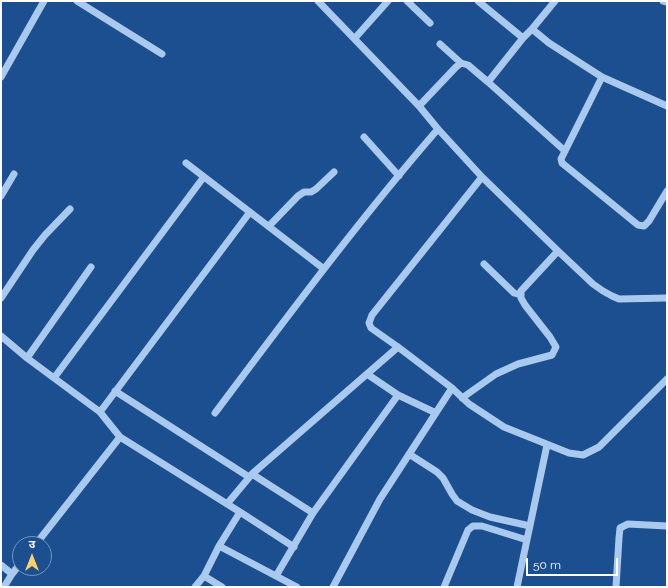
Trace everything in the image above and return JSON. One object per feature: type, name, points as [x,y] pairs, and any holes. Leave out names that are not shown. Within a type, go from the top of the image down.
[{"type":"street","points":[[1,77],[44,1]]},
{"type":"street","points":[[77,1],[162,54]]},
{"type":"street","points":[[318,1],[419,106],[438,130],[482,177],[593,284],[619,299],[667,298]]},
{"type":"street","points":[[355,38],[388,1]]},
{"type":"street","points":[[406,1],[430,23]]},
{"type":"street","points":[[478,1],[523,38]]},
{"type":"street","points":[[488,82],[555,1]]},
{"type":"street","points":[[663,1],[667,2]]},
{"type":"street","points":[[532,29],[549,43],[602,77],[667,104]]},
{"type":"street","points":[[440,44],[461,63],[468,65],[488,82],[565,151]]},
{"type":"street","points":[[419,106],[461,63]]},
{"type":"street","points":[[602,77],[561,159],[562,163],[638,225],[644,226],[649,221],[667,191]]},
{"type":"street","points":[[215,413],[324,269],[438,130]]},
{"type":"street","points":[[364,137],[399,176]]},
{"type":"street","points":[[186,163],[203,178],[269,226],[324,269]]},
{"type":"street","points":[[269,226],[298,196],[304,192],[311,192],[316,189],[334,172]]},
{"type":"street","points":[[1,196],[14,174]]},
{"type":"street","points":[[482,177],[372,315],[369,323],[371,328],[452,388],[469,404],[504,427],[569,453],[583,455],[599,447],[667,379]]},
{"type":"street","points":[[54,378],[203,178]]},
{"type":"street","points":[[1,298],[33,250],[70,209]]},
{"type":"street","points":[[100,412],[250,212]]},
{"type":"street","points":[[462,398],[496,374],[518,364],[552,355],[556,347],[525,305],[521,298],[521,291],[558,251]]},
{"type":"street","points":[[484,264],[514,293],[521,295]]},
{"type":"street","points":[[27,358],[91,268]]},
{"type":"street","points":[[1,336],[27,358],[100,412],[120,437],[294,546]]},
{"type":"street","points":[[227,504],[251,476],[398,347]]},
{"type":"street","points":[[367,374],[398,395],[436,413]]},
{"type":"street","points":[[333,587],[380,499],[452,388]]},
{"type":"street","points":[[115,391],[313,514]]},
{"type":"street","points":[[276,576],[313,514],[398,395]]},
{"type":"street","points":[[42,536],[120,437]]},
{"type":"street","points":[[517,587],[547,445]]},
{"type":"street","points":[[409,454],[437,472],[443,478],[457,501],[472,510],[530,526]]},
{"type":"street","points":[[196,587],[204,576],[219,546],[240,512]]},
{"type":"street","points":[[616,587],[620,528],[628,524],[667,526]]},
{"type":"street","points":[[444,587],[468,530],[473,526],[482,526],[527,540]]},
{"type":"street","points":[[219,546],[296,587]]},
{"type":"street","points":[[1,565],[12,574],[4,587]]},
{"type":"street","points":[[204,576],[222,587]]}]
